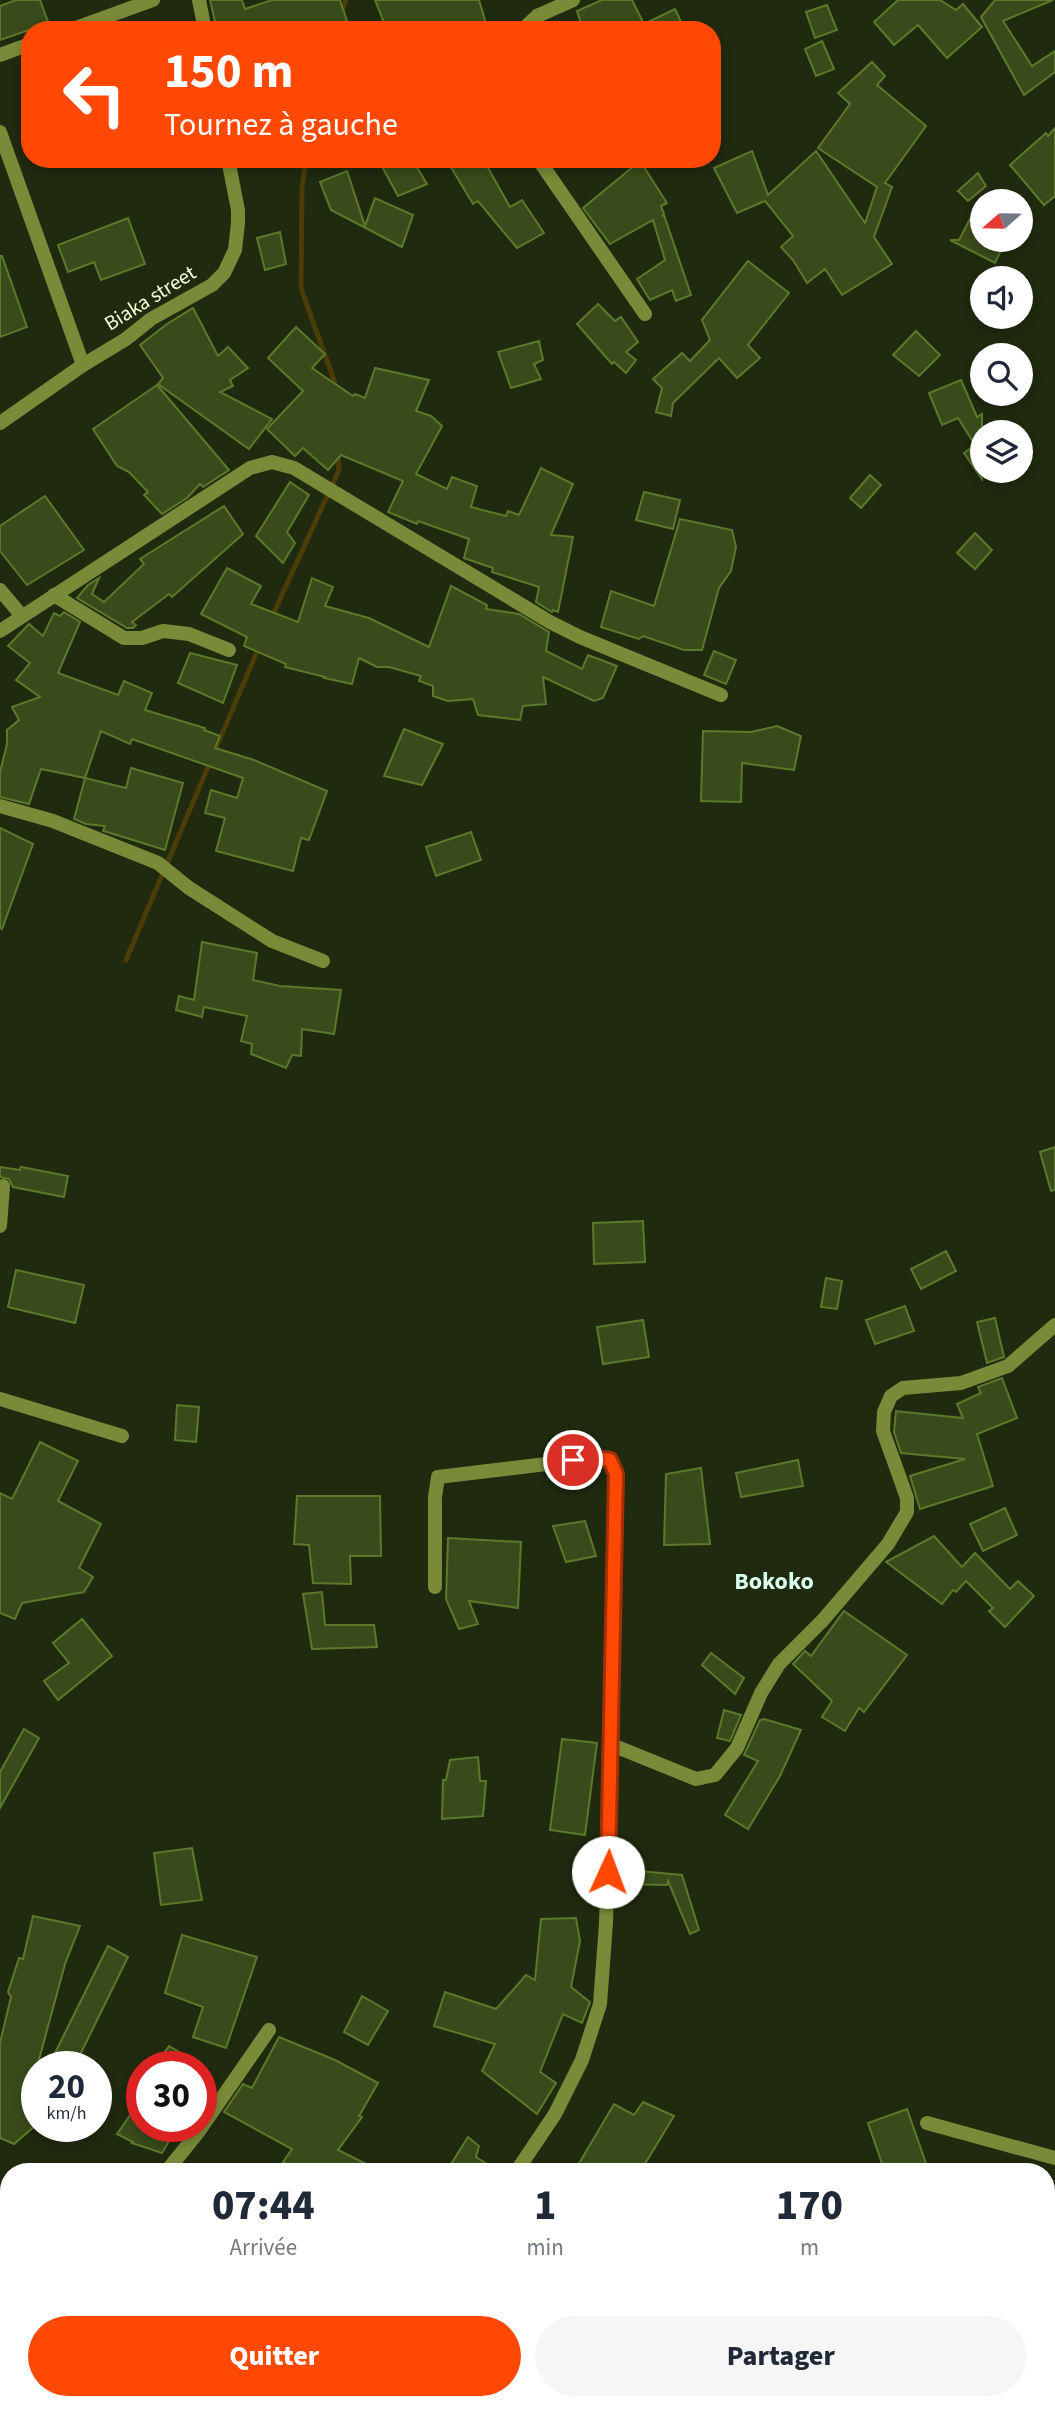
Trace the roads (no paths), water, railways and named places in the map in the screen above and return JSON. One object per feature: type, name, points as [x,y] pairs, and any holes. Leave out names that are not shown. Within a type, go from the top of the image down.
[{"type":"street","points":[[95,21],[153,0]]},
{"type":"street","points":[[199,0],[203,21]]},
{"type":"street","points":[[532,21],[573,0]]},
{"type":"street","points":[[0,55],[21,47]]},
{"type":"street","points":[[0,132],[83,365]]},
{"type":"street","name":"Biaka street","points":[[0,423],[125,339],[151,318],[212,285],[224,273],[235,250],[238,223],[230,168]]},
{"type":"street","points":[[544,168],[645,314]]},
{"type":"street","points":[[0,631],[250,468],[272,462],[294,468],[550,622],[721,695]]},
{"type":"street","points":[[0,590],[22,616]]},
{"type":"street","points":[[54,595],[124,638],[142,638],[163,631],[189,634],[229,649]]},
{"type":"street","points":[[0,806],[53,821],[158,863],[189,888],[272,941],[323,961]]},
{"type":"street","points":[[0,1226],[3,1186]]},
{"type":"street","points":[[612,1745],[696,1779],[715,1775],[737,1748],[761,1693],[779,1664],[824,1620],[888,1544],[907,1512],[907,1498],[883,1431],[884,1412],[891,1396],[903,1388],[961,1383],[1008,1366],[1055,1325]]},
{"type":"street","points":[[0,1399],[122,1436]]},
{"type":"street","points":[[435,1587],[435,1497],[438,1477],[596,1458],[610,1460],[616,1474],[612,1745],[606,1923],[600,2004],[582,2060],[555,2114],[522,2163]]},
{"type":"street","points":[[173,2163],[270,2030]]},
{"type":"street","points":[[927,2123],[1055,2158]]},
{"type":"waterway","points":[[341,14],[346,0]]},
{"type":"waterway","points":[[305,168],[302,188],[301,288],[337,389]]},
{"type":"waterway","points":[[271,619],[339,470],[338,451]]},
{"type":"waterway","points":[[126,960],[259,647]]},
{"type":"district","name":"Bokoko","points":[[774,1581]]}]
